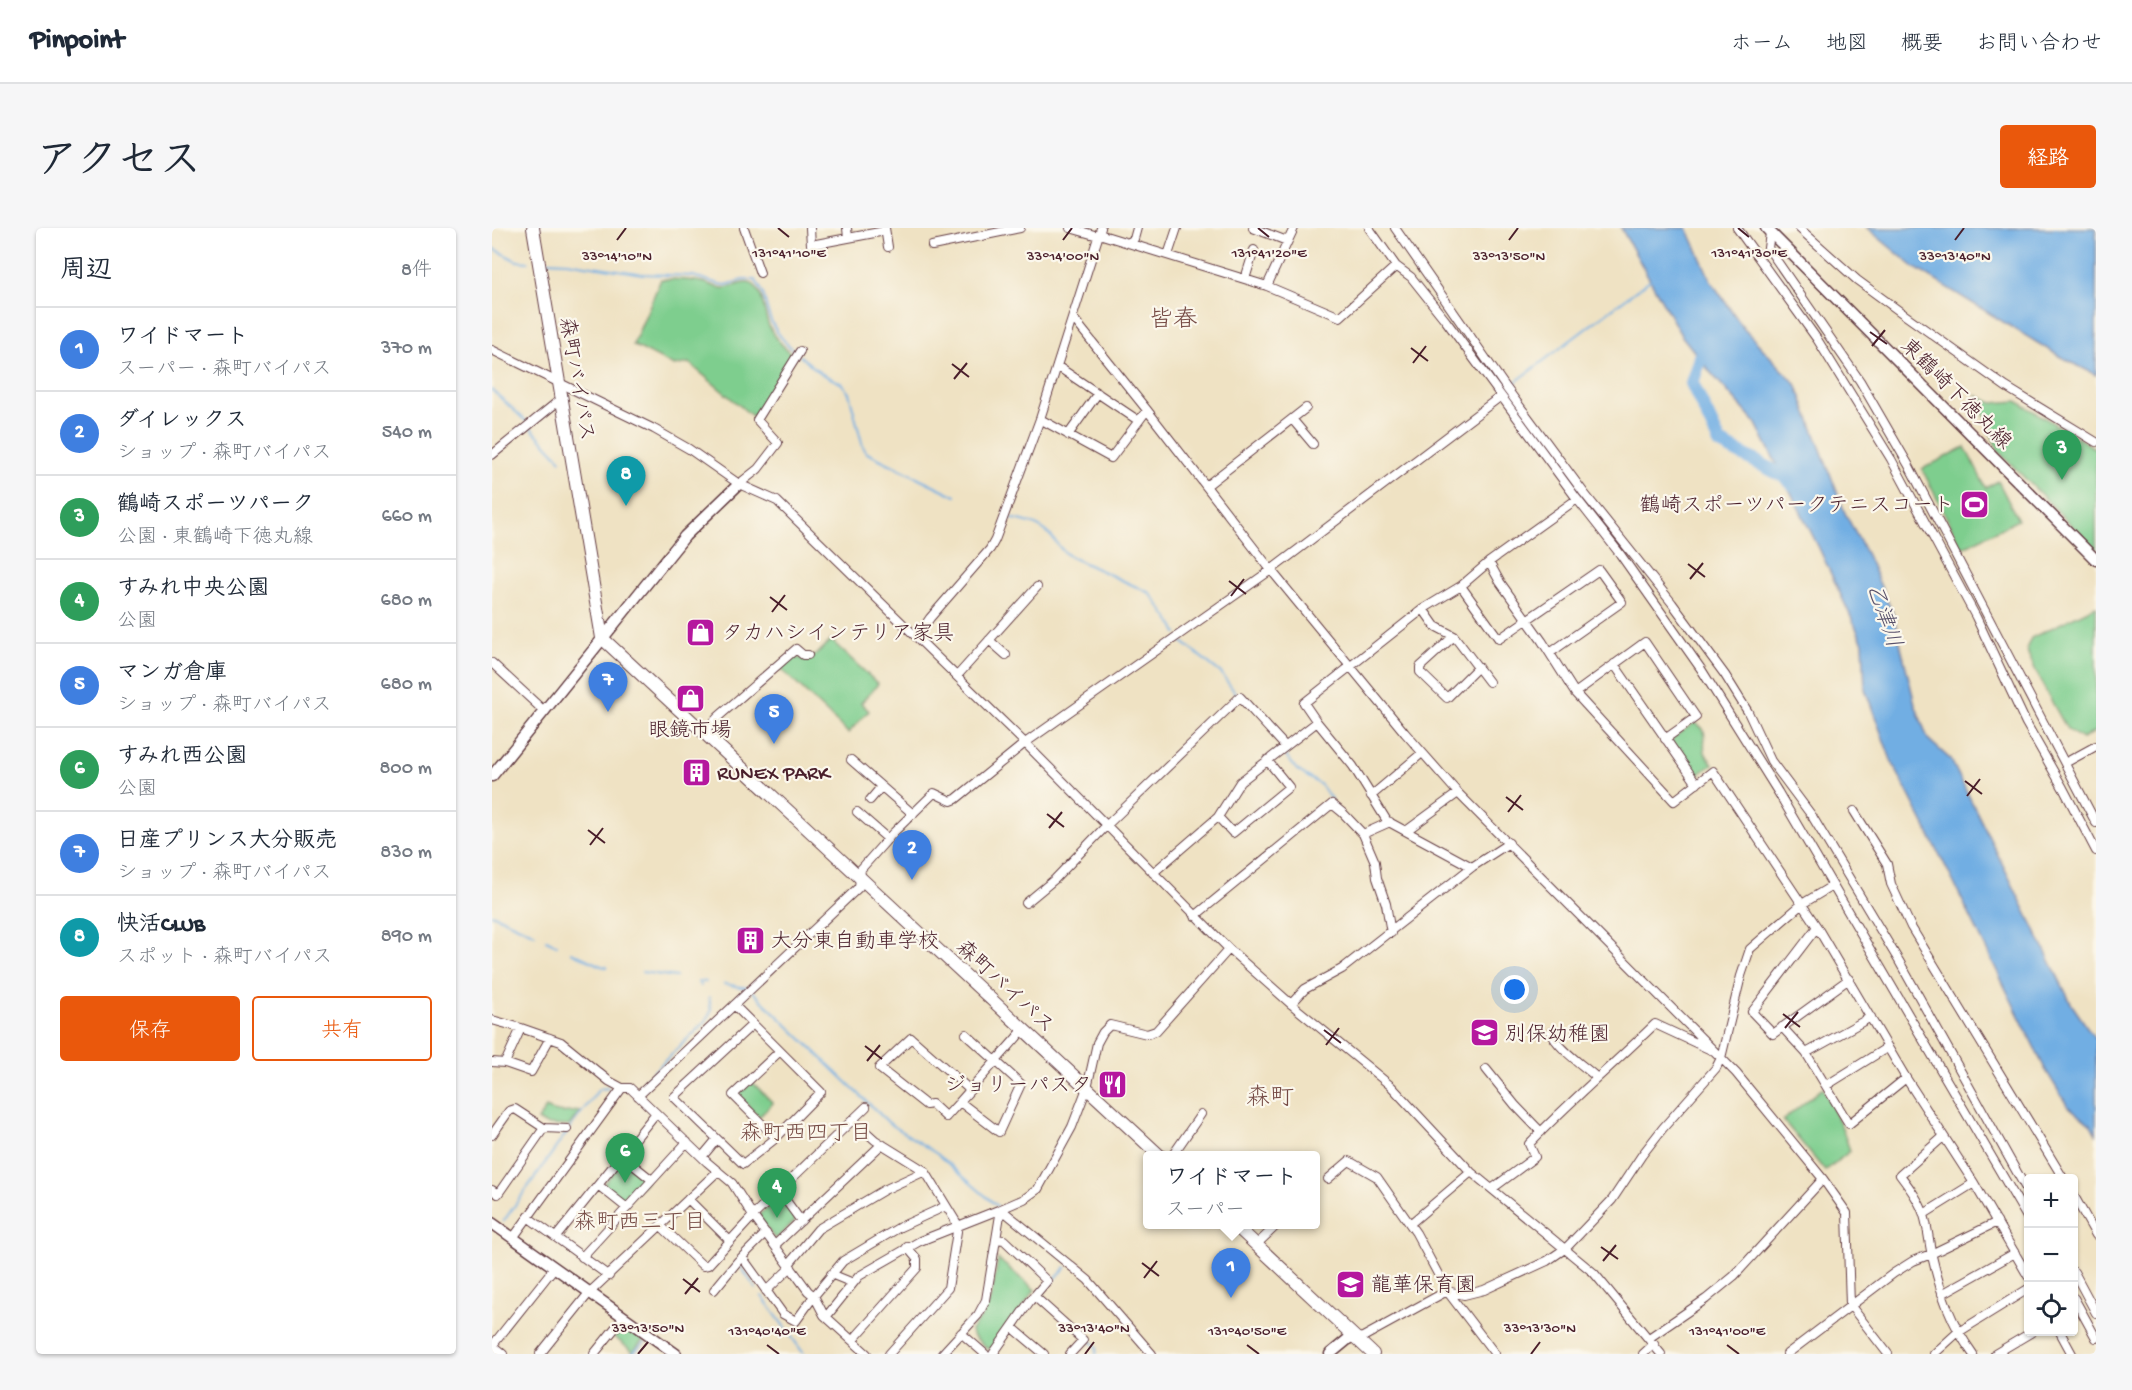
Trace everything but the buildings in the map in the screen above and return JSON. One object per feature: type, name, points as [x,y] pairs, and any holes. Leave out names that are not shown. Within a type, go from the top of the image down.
[{"type":"main road","name":"森町バイパス","points":[[535,231],[602,638],[1156,1151]]},
{"type":"main road","points":[[1239,1229],[1352,1339],[1373,1354]]},
{"type":"street","points":[[525,228],[535,231]]},
{"type":"street","points":[[744,228],[760,273]]},
{"type":"street","points":[[810,228],[811,245],[885,229],[888,247]]},
{"type":"street","points":[[848,228],[848,238]]},
{"type":"street","points":[[932,246],[997,230],[1020,228]]},
{"type":"street","points":[[1070,228],[1099,233],[1267,286],[1340,317],[1396,267]]},
{"type":"street","points":[[1128,243],[1134,239],[1137,228]]},
{"type":"street","points":[[1168,255],[1177,228]]},
{"type":"street","points":[[1253,228],[1287,241]]},
{"type":"street","points":[[1267,286],[1294,228]]},
{"type":"street","points":[[1369,228],[1396,267],[1411,277],[1446,321],[1620,554],[1701,669],[1778,792],[2024,1212]]},
{"type":"street","points":[[1395,228],[1584,493],[1725,675],[1748,712],[1771,761],[1812,816],[1899,961],[2024,1185]]},
{"type":"street","points":[[1737,228],[1817,339],[1891,459],[1976,617],[2026,723],[2096,851]]},
{"type":"street","points":[[1799,228],[1849,273],[1902,313],[2006,387],[2096,442]]},
{"type":"street","points":[[1768,230],[1768,248],[1860,381],[1890,433],[2096,823]]},
{"type":"street","name":"東鶴崎下徳丸線","points":[[1768,230],[2096,560]]},
{"type":"street","points":[[916,637],[990,549],[1040,419],[1099,233]]},
{"type":"street","points":[[1245,279],[1254,250]]},
{"type":"street","points":[[1436,285],[1446,321]]},
{"type":"street","points":[[1073,318],[1271,570],[1422,753],[1458,793],[1744,1082],[1823,1179],[1847,1213],[1850,1305],[1888,1354]]},
{"type":"street","points":[[492,350],[654,429],[689,448],[739,484],[777,501],[1025,743],[1229,949],[1291,1004],[1392,1086],[1472,1172],[1594,1273],[1661,1354]]},
{"type":"street","points":[[492,777],[685,536],[758,469],[778,443],[757,420],[799,353]]},
{"type":"street","points":[[1057,366],[1138,421]]},
{"type":"street","points":[[1068,435],[1098,393]]},
{"type":"street","points":[[638,1096],[859,887],[861,869],[934,793],[951,801],[956,799],[1025,743],[1271,570],[1501,396]]},
{"type":"street","points":[[492,454],[556,403],[562,401]]},
{"type":"street","points":[[1206,486],[1306,408]]},
{"type":"street","points":[[1040,419],[1111,458],[1147,410]]},
{"type":"street","points":[[1292,419],[1313,444]]},
{"type":"street","points":[[1472,867],[1387,821],[1353,766],[1304,703],[1423,609],[1461,586],[1489,562],[1577,499]]},
{"type":"street","points":[[1489,562],[1575,693],[1674,801],[1713,771],[1817,927],[1906,1077],[1974,1182],[2024,1269]]},
{"type":"street","points":[[1461,586],[1499,639],[1599,570],[1622,602],[1550,653]]},
{"type":"street","points":[[957,676],[1037,587]]},
{"type":"street","points":[[1423,609],[1435,626],[1454,636],[1489,682]]},
{"type":"street","points":[[1454,636],[1420,667],[1420,672],[1447,698],[1478,667]]},
{"type":"street","points":[[989,640],[1006,655]]},
{"type":"street","points":[[1575,693],[1645,642],[1696,717],[1665,739]]},
{"type":"street","points":[[704,733],[718,717],[796,649],[803,655],[808,655]]},
{"type":"street","points":[[492,663],[544,711]]},
{"type":"street","points":[[1614,664],[1696,784]]},
{"type":"street","points":[[1026,903],[1055,879],[1106,826],[1240,697],[1285,746]]},
{"type":"street","points":[[1153,873],[1218,817],[1240,782],[1317,722]]},
{"type":"street","points":[[2065,763],[2096,747]]},
{"type":"street","points":[[1371,796],[1422,753]]},
{"type":"street","points":[[851,760],[913,814]]},
{"type":"street","points":[[1218,817],[1233,833],[1289,787],[1267,760]]},
{"type":"street","points":[[870,800],[881,787]]},
{"type":"street","points":[[1406,831],[1458,793]]},
{"type":"street","points":[[1195,916],[1332,804],[1363,834],[1375,862],[1391,933]]},
{"type":"street","points":[[1854,811],[1884,857],[1891,884],[1911,927],[2060,1174]]},
{"type":"street","points":[[857,812],[888,839]]},
{"type":"street","points":[[1363,834],[1389,822]]},
{"type":"street","points":[[1291,1004],[1305,989],[1342,969],[1391,933],[1472,867],[1509,843]]},
{"type":"street","points":[[1330,1354],[1352,1339],[1363,1337],[1447,1291],[1464,1294],[1484,1290],[1547,1261],[1566,1248],[1612,1200],[1663,1128],[1716,1068],[1717,1055],[1750,949],[1802,904],[1832,886]]},
{"type":"street","points":[[1817,927],[1752,1012],[1773,1034],[1849,979]]},
{"type":"street","points":[[826,1317],[859,1276],[907,1248],[1001,1209],[1038,1189],[1072,1127],[1087,1088],[1097,1043],[1106,1028],[1110,1025],[1147,1034],[1156,1031],[1229,949]]},
{"type":"street","points":[[734,1005],[753,1024],[821,1092],[776,1138],[743,1164],[674,1097],[753,1024]]},
{"type":"street","points":[[1806,1053],[1871,1017]]},
{"type":"street","points":[[492,1020],[561,1042],[609,1081],[622,1088],[630,1088],[732,1183],[753,1216],[814,1296],[826,1317],[867,1354]]},
{"type":"street","points":[[1493,1188],[1535,1157],[1529,1144],[1596,1077],[1625,1054],[1655,1024],[1717,1055]]},
{"type":"street","points":[[1782,1027],[1806,1053],[1849,1124],[1906,1077]]},
{"type":"street","points":[[505,1063],[520,1028]]},
{"type":"street","points":[[970,1090],[910,1038],[879,1068],[926,1105],[932,1104],[946,1117],[960,1102],[1024,1029]]},
{"type":"street","points":[[1551,1032],[1558,1043],[1596,1077]]},
{"type":"street","points":[[960,1102],[999,1132],[1021,1084],[966,1034]]},
{"type":"street","points":[[492,1062],[505,1063],[531,1072],[550,1038]]},
{"type":"street","points":[[1827,1085],[1888,1047]]},
{"type":"street","points":[[776,1138],[733,1095],[780,1051]]},
{"type":"street","points":[[1486,1069],[1515,1105],[1541,1132]]},
{"type":"street","points":[[513,1239],[622,1088]]},
{"type":"street","points":[[661,1226],[703,1266],[708,1265],[753,1216],[866,1107]]},
{"type":"street","points":[[493,1132],[508,1111],[515,1109],[544,1128],[567,1129]]},
{"type":"street","points":[[556,1237],[656,1113]]},
{"type":"street","points":[[1175,1151],[1201,1114]]},
{"type":"street","points":[[853,1120],[882,1144],[925,1171],[958,1225],[948,1288],[889,1354]]},
{"type":"street","points":[[492,1190],[498,1194],[544,1128]]},
{"type":"street","points":[[1943,1137],[1900,1175],[1912,1191],[1924,1214],[1931,1254],[1942,1294],[1957,1333],[1973,1354]]},
{"type":"street","points":[[702,1157],[717,1139]]},
{"type":"street","points":[[582,1257],[687,1143]]},
{"type":"street","points":[[775,1245],[882,1144]]},
{"type":"street","points":[[622,1156],[652,1180]]},
{"type":"street","points":[[1328,1179],[1349,1161],[1377,1177],[1410,1224],[1447,1291],[1495,1354]]},
{"type":"street","points":[[540,1354],[589,1293],[718,1171]]},
{"type":"street","points":[[766,1291],[818,1229],[884,1190],[925,1171]]},
{"type":"street","points":[[1410,1224],[1472,1172]]},
{"type":"street","points":[[1643,1354],[1651,1341],[1734,1276],[1823,1179]]},
{"type":"street","points":[[1924,1214],[1974,1182]]},
{"type":"street","points":[[598,1185],[627,1208]]},
{"type":"street","points":[[779,1191],[801,1221]]},
{"type":"street","points":[[688,1199],[730,1241]]},
{"type":"street","points":[[2078,1204],[2096,1235]]},
{"type":"street","points":[[742,1257],[783,1314],[796,1321],[843,1261],[909,1222],[946,1206]]},
{"type":"street","points":[[942,1354],[978,1315],[986,1300],[1001,1209]]},
{"type":"street","points":[[1001,1209],[1088,1280],[1152,1354]]},
{"type":"street","points":[[529,1218],[609,1276]]},
{"type":"street","points":[[1787,1354],[1850,1305],[1913,1261],[1997,1222]]},
{"type":"street","points":[[492,1223],[671,1353]]},
{"type":"street","points":[[1256,1245],[1273,1229]]},
{"type":"street","points":[[714,1290],[766,1233]]},
{"type":"street","points":[[993,1354],[1047,1281],[1004,1240],[996,1239]]},
{"type":"street","points":[[853,1340],[917,1268],[917,1258],[907,1248]]},
{"type":"street","points":[[1942,1294],[2015,1253]]},
{"type":"street","points":[[503,1354],[492,1346],[554,1268]]},
{"type":"street","points":[[831,1274],[853,1283]]},
{"type":"street","points":[[2078,1281],[2096,1313]]},
{"type":"street","points":[[1934,1354],[1957,1333],[2024,1291]]},
{"type":"street","points":[[1034,1296],[1083,1340],[1070,1354]]},
{"type":"street","points":[[2078,1307],[2096,1338]]},
{"type":"street","points":[[594,1354],[624,1317]]},
{"type":"street","points":[[1012,1327],[1044,1354]]},
{"type":"street","points":[[961,1333],[985,1354]]},
{"type":"street","points":[[1995,1354],[2025,1336]]},
{"type":"street","points":[[2062,1336],[2070,1353]]},
{"type":"green space","points":[[661,279],[692,280],[725,288],[748,283],[758,290],[771,330],[792,355],[755,415],[752,416],[689,363],[674,366],[633,345]]},
{"type":"green space","points":[[1977,396],[1993,403],[2017,401],[2096,449],[2096,550],[1998,451]]},
{"type":"green space","name":"鶴崎スポーツパークテニスコート","points":[[1965,447],[1986,488],[1998,481],[2018,520],[1962,548],[1922,469]]},
{"type":"green space","points":[[2096,606],[2096,731],[2082,739],[2067,729],[2043,686],[2027,647],[2031,638]]},
{"type":"green space","points":[[831,640],[878,684],[861,703],[869,711],[848,733],[781,669],[791,657],[810,658]]},
{"type":"green space","points":[[1694,723],[1699,725],[1704,732],[1705,752],[1713,764],[1694,775],[1672,743],[1673,738]]},
{"type":"green space","points":[[752,1082],[773,1103],[759,1117],[740,1098],[740,1093]]},
{"type":"green space","points":[[1823,1088],[1843,1130],[1850,1151],[1825,1171],[1783,1120]]},
{"type":"green space","points":[[546,1108],[559,1112],[580,1111],[569,1126],[546,1125],[538,1120]]},
{"type":"green space","points":[[625,1162],[646,1181],[624,1203],[604,1187],[604,1184],[621,1163]]},
{"type":"green space","points":[[778,1197],[795,1217],[795,1221],[777,1238],[774,1238],[758,1216]]},
{"type":"green space","points":[[998,1259],[1035,1290],[993,1348],[988,1349],[972,1335],[971,1330],[988,1305]]},
{"type":"green space","points":[[624,1327],[643,1340],[633,1352],[613,1336],[619,1328]]},
{"type":"water","points":[[1621,228],[1687,228],[1711,281],[1744,329],[1796,384],[1845,513],[1867,555],[1893,614],[1915,704],[1928,739],[1951,760],[2072,1005],[2096,1040],[2096,1134],[2091,1125],[2067,1105],[2045,1069],[1891,760],[1865,689],[1863,643],[1819,548],[1755,422],[1681,335]]},
{"type":"water","points":[[1867,228],[2096,228],[2096,375],[2059,356],[1915,268]]},
{"type":"waterway","points":[[492,248],[517,261],[528,262]]},
{"type":"waterway","points":[[547,261],[643,274],[693,276],[726,285],[743,280],[755,280],[759,285],[773,325],[795,352]]},
{"type":"waterway","points":[[1509,387],[1650,280]]},
{"type":"waterway","name":"乙津川","points":[[1704,343],[1692,383],[1720,443],[1784,476],[1794,485]]},
{"type":"waterway","points":[[800,356],[822,374],[841,383],[849,393],[863,447],[867,453],[956,496]]},
{"type":"waterway","points":[[492,390],[527,422]]},
{"type":"waterway","points":[[530,427],[561,460]]},
{"type":"waterway","points":[[1007,517],[1041,528],[1068,555],[1150,593],[1177,633]]},
{"type":"waterway","points":[[1179,638],[1221,673],[1236,694]]},
{"type":"waterway","points":[[1284,753],[1297,770],[1321,785],[1331,799]]},
{"type":"waterway","points":[[492,914],[535,934]]},
{"type":"waterway","points":[[546,940],[557,945]]},
{"type":"waterway","points":[[571,952],[607,967]]},
{"type":"waterway","points":[[642,972],[676,977]]},
{"type":"waterway","points":[[698,981],[706,982]]},
{"type":"waterway","points":[[698,981],[701,986]]},
{"type":"waterway","points":[[724,984],[747,988]]},
{"type":"waterway","points":[[752,991],[889,1123],[937,1154],[997,1206]]},
{"type":"waterway","points":[[644,1081],[707,1020],[711,1011],[709,997]]},
{"type":"waterway","points":[[570,1128],[599,1089],[609,1088]]},
{"type":"waterway","points":[[503,1222],[567,1132]]},
{"type":"waterway","points":[[739,1264],[756,1289]]},
{"type":"waterway","points":[[1048,1286],[1066,1267]]},
{"type":"waterway","points":[[1043,1292],[1041,1296],[1097,1347],[1096,1354]]},
{"type":"waterway","points":[[762,1296],[804,1354]]},
{"type":"waterway","points":[[632,1354],[645,1342]]},
{"type":"place","name":"鶴崎スポーツパーク","points":[[2062,480]]},
{"type":"place","name":"鶴崎スポーツパークテニスコート","points":[[1975,504]]},
{"type":"place","name":"快活CLUB","points":[[626,506]]},
{"type":"place","name":"タカハシインテリア家具","points":[[701,632]]},
{"type":"place","name":"眼鏡市場","points":[[690,698]]},
{"type":"place","name":"日産プリンス大分販売","points":[[608,712]]},
{"type":"place","name":"マンガ倉庫","points":[[774,744]]},
{"type":"place","name":"RUNEX PARK","points":[[696,772]]},
{"type":"place","name":"ダイレックス","points":[[912,880]]},
{"type":"place","name":"大分東自動車学校","points":[[750,940]]},
{"type":"place","name":"別保幼稚園","points":[[1484,1033]]},
{"type":"place","name":"ジョリーパスタ","points":[[1113,1084]]},
{"type":"place","name":"すみれ西公園","points":[[625,1183]]},
{"type":"place","name":"すみれ中央公園","points":[[777,1218]]},
{"type":"place","name":"龍華保育園","points":[[1350,1284]]},
{"type":"place","name":"ワイドマート","points":[[1231,1298]]},
{"type":"district","name":"皆春","points":[[1173,318]]},
{"type":"district","name":"森町","points":[[1270,1096]]},
{"type":"district","name":"森町西四丁目","points":[[806,1131]]},
{"type":"district","name":"森町西三丁目","points":[[640,1220]]}]
